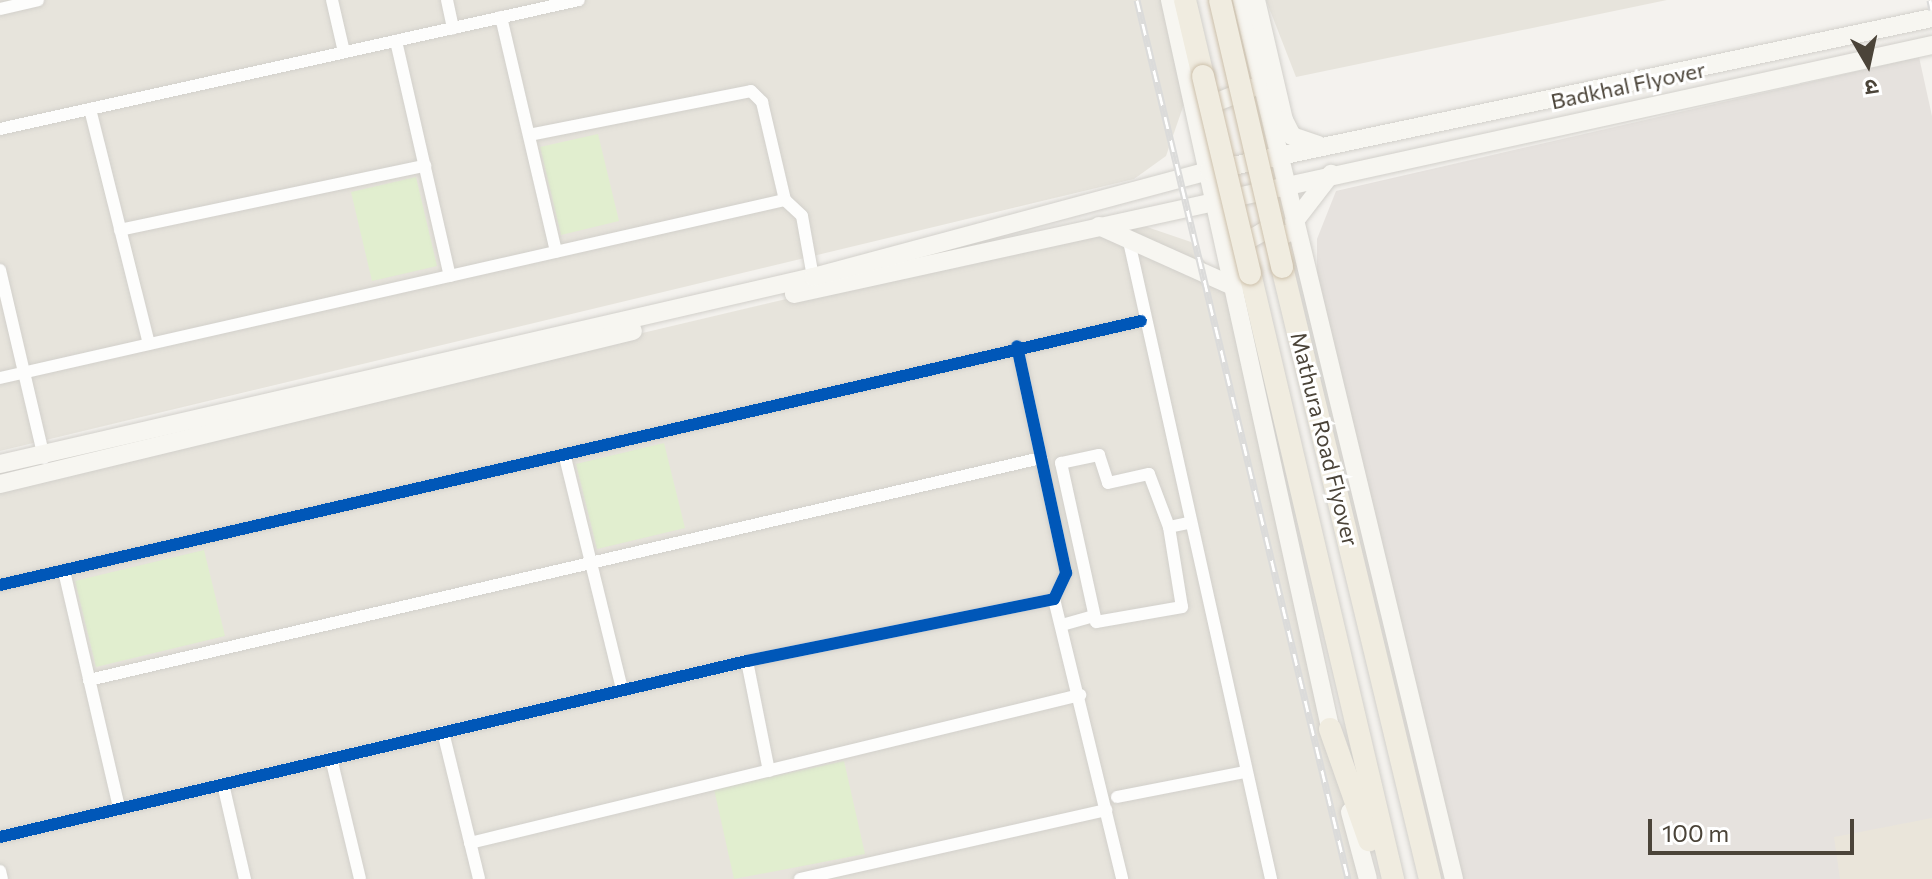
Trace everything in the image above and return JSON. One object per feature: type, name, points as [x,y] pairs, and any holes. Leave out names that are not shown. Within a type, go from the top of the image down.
[{"type":"highway","name":"Mathura Road Flyover","points":[[1185,0],[1393,879]]},
{"type":"highway","name":"Mathura Road Flyover","points":[[1220,0],[1430,879]]},
{"type":"highway","points":[[1330,729],[1381,879]]},
{"type":"main road","points":[[1170,0],[1330,729],[1368,879]]},
{"type":"main road","points":[[1242,0],[1454,879]]},
{"type":"main road","points":[[1256,0],[1284,120],[1292,136],[1323,146]]},
{"type":"main road","name":"Badkhal Flyover","points":[[0,464],[813,277],[1209,171],[1932,18]]},
{"type":"main road","name":"Badkhal Flyover","points":[[0,484],[1333,172],[1932,45]]},
{"type":"main road","points":[[1191,94],[1217,102],[1245,94],[1259,71]]},
{"type":"main road","points":[[1296,230],[1333,172]]},
{"type":"main road","points":[[1099,226],[1235,287]]},
{"type":"main road","points":[[1228,255],[1263,232],[1296,230]]},
{"type":"street","points":[[0,9],[38,0]]},
{"type":"street","points":[[332,0],[344,52]]},
{"type":"street","points":[[447,0],[453,28]]},
{"type":"street","points":[[0,129],[579,0]]},
{"type":"street","points":[[501,17],[556,252]]},
{"type":"street","points":[[396,41],[450,276]]},
{"type":"street","points":[[529,135],[751,91],[762,102],[785,200],[802,216],[813,277]]},
{"type":"street","points":[[90,109],[149,344]]},
{"type":"street","points":[[120,230],[425,166]]},
{"type":"street","points":[[0,378],[785,200]]},
{"type":"street","points":[[1128,237],[1141,321],[1271,879]]},
{"type":"street","points":[[1,277],[43,454],[51,472]]},
{"type":"street","points":[[0,585],[565,457],[1017,346],[1141,321]]},
{"type":"street","points":[[1017,346],[1066,573],[1054,599],[1080,695],[1122,879]]},
{"type":"street","points":[[1062,625],[1094,616],[1110,624],[1182,607],[1169,527],[1149,474],[1108,483],[1099,455],[1061,463],[1094,616]]},
{"type":"street","points":[[565,457],[622,689]]},
{"type":"street","points":[[89,680],[1041,458]]},
{"type":"street","points":[[1169,527],[1188,523]]},
{"type":"street","points":[[64,571],[119,808]]},
{"type":"street","points":[[0,837],[622,689],[1054,599]]},
{"type":"street","points":[[747,661],[769,771]]},
{"type":"street","points":[[470,843],[1080,695]]},
{"type":"street","points":[[443,732],[479,879]]},
{"type":"street","points":[[331,758],[360,879]]},
{"type":"street","points":[[1117,797],[1245,772]]},
{"type":"street","points":[[223,784],[245,879]]},
{"type":"street","points":[[807,878],[1106,810]]},
{"type":"street","points":[[0,871],[2,879]]},
{"type":"shaded area","points":[[0,0],[1161,0],[1185,101],[1166,156],[1134,179],[0,451]]},
{"type":"shaded area","points":[[1266,0],[1667,0],[1296,77]]},
{"type":"shaded area","points":[[1919,57],[1932,116],[1932,879],[1455,879],[1317,287],[1317,239],[1336,191]]},
{"type":"shaded area","points":[[1144,226],[1191,242],[1231,299],[1368,879],[0,879],[0,485],[1078,230]]},
{"type":"shaded area","points":[[1932,818],[1932,879],[1840,879],[1834,837]]},
{"type":"green space","points":[[598,134],[619,221],[561,235],[540,147]]},
{"type":"green space","points":[[416,177],[437,266],[372,281],[351,192]]},
{"type":"green space","points":[[664,443],[685,528],[597,549],[576,464]]},
{"type":"green space","points":[[204,550],[225,636],[96,667],[75,581]]},
{"type":"green space","points":[[844,761],[865,854],[734,879],[714,789]]},
{"type":"railway","points":[[1137,0],[1348,879]]},
{"type":"railway","points":[[1930,0],[1932,10]]},
{"type":"cycle path","points":[[0,585],[1141,321]]},
{"type":"cycle path","points":[[0,837],[747,661],[1054,599],[1066,573],[1017,346]]}]
